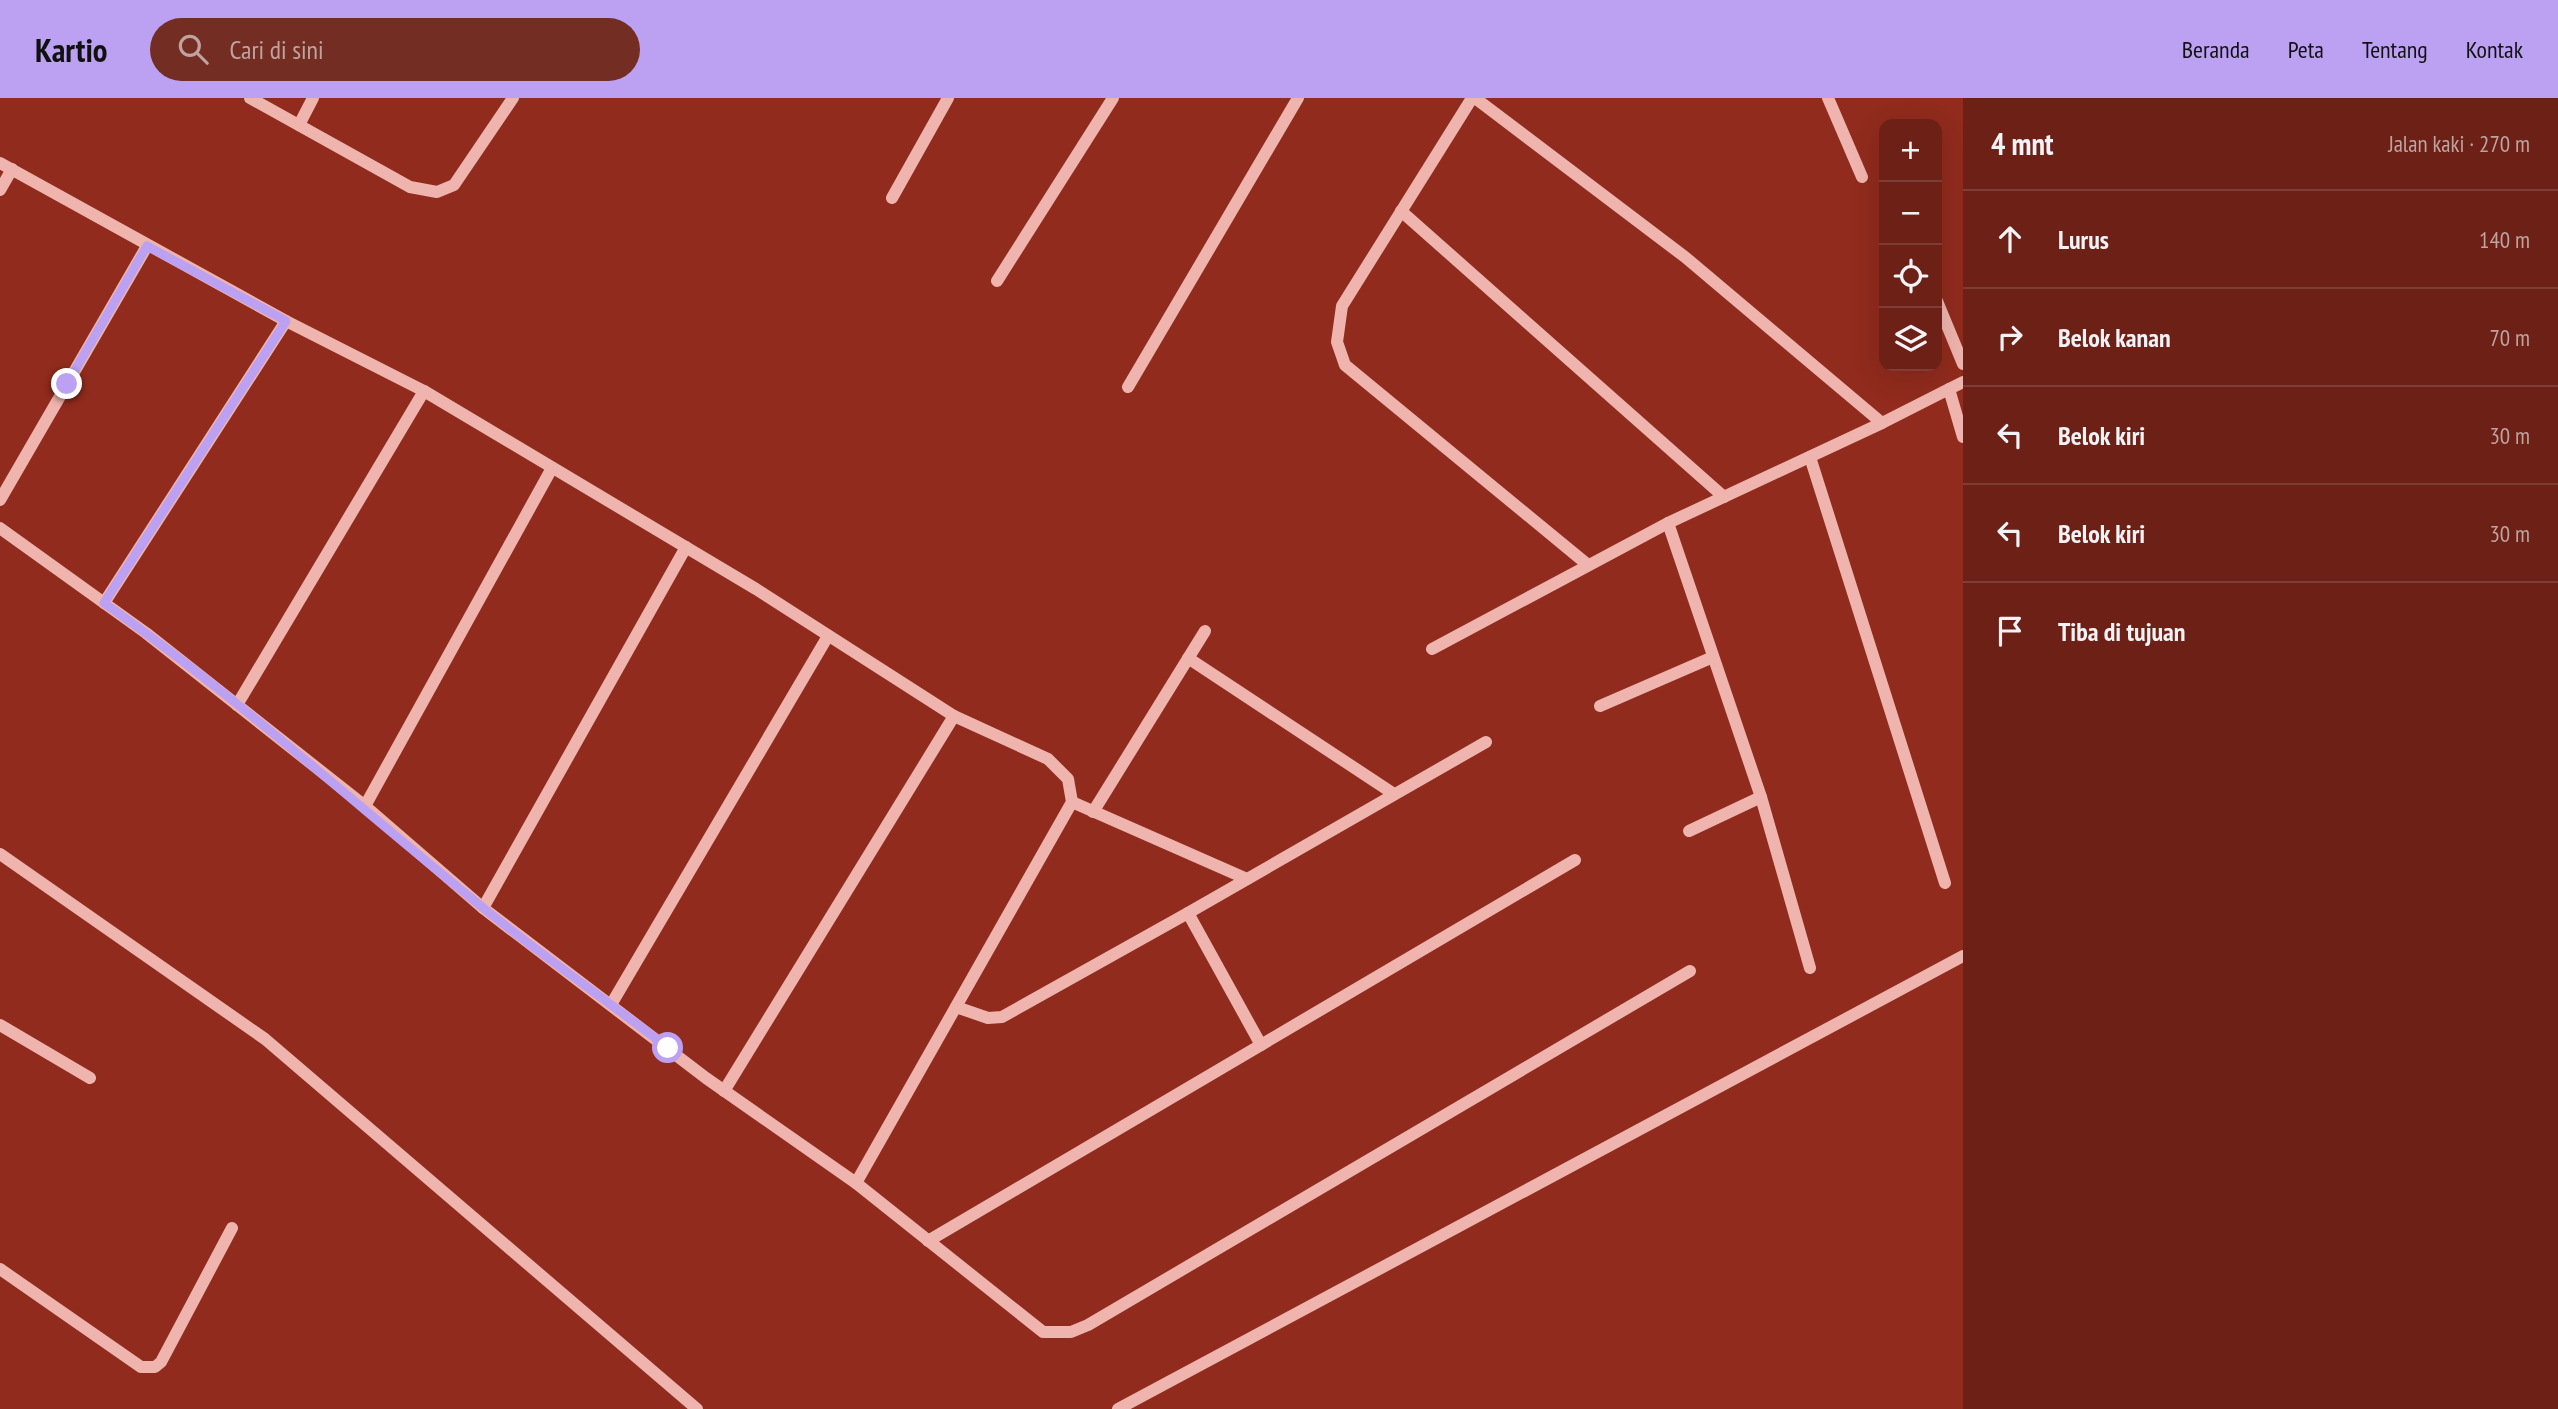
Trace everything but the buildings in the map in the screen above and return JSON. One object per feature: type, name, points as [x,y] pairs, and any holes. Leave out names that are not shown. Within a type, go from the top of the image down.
[{"type":"street","points":[[250,98],[410,187],[437,192],[454,186],[513,98]]},
{"type":"street","points":[[299,125],[313,98]]},
{"type":"street","points":[[892,198],[948,98]]},
{"type":"street","points":[[997,281],[1113,98]]},
{"type":"street","points":[[1128,387],[1298,98]]},
{"type":"street","points":[[1588,565],[1345,365],[1337,342],[1342,306],[1473,98],[1685,257],[1882,423]]},
{"type":"street","points":[[1828,98],[1862,177]]},
{"type":"street","points":[[0,191],[6,166],[286,321],[424,391],[686,547],[954,716],[1048,758],[1069,779],[1072,802],[856,1183]]},
{"type":"street","points":[[1401,211],[1724,497]]},
{"type":"street","points":[[0,500],[147,246]]},
{"type":"street","points":[[1940,308],[1963,364]]},
{"type":"street","points":[[104,603],[286,321]]},
{"type":"street","points":[[1432,649],[1668,523],[1963,382]]},
{"type":"street","points":[[1949,389],[1963,437]]},
{"type":"street","points":[[237,705],[424,391]]},
{"type":"street","points":[[1810,457],[1945,883]]},
{"type":"street","points":[[365,806],[552,468]]},
{"type":"street","points":[[1668,523],[1761,797],[1810,968]]},
{"type":"street","points":[[0,528],[104,603],[237,705],[365,806],[483,908],[612,1003],[724,1091],[856,1183],[1043,1332],[1071,1332],[1100,1318],[1690,971]]},
{"type":"street","points":[[483,908],[686,547]]},
{"type":"street","points":[[1093,812],[1205,631]]},
{"type":"street","points":[[612,1003],[828,636]]},
{"type":"street","points":[[1600,706],[1713,657]]},
{"type":"street","points":[[1188,658],[1394,794]]},
{"type":"street","points":[[724,1091],[954,716]]},
{"type":"street","points":[[956,1007],[988,1018],[1002,1017],[1486,743]]},
{"type":"street","points":[[1689,831],[1761,797]]},
{"type":"street","points":[[1072,802],[1247,879]]},
{"type":"street","points":[[0,854],[265,1040],[697,1409]]},
{"type":"street","points":[[928,1241],[1575,860]]},
{"type":"street","points":[[1188,913],[1261,1045]]},
{"type":"street","points":[[1118,1409],[1963,956]]},
{"type":"street","points":[[0,1025],[90,1078]]},
{"type":"street","points":[[0,1269],[141,1367],[155,1367],[162,1362],[232,1228]]},
{"type":"route","points":[[67,384],[147,246],[286,321],[104,603],[146,633],[365,806],[483,908],[668,1048]]}]
